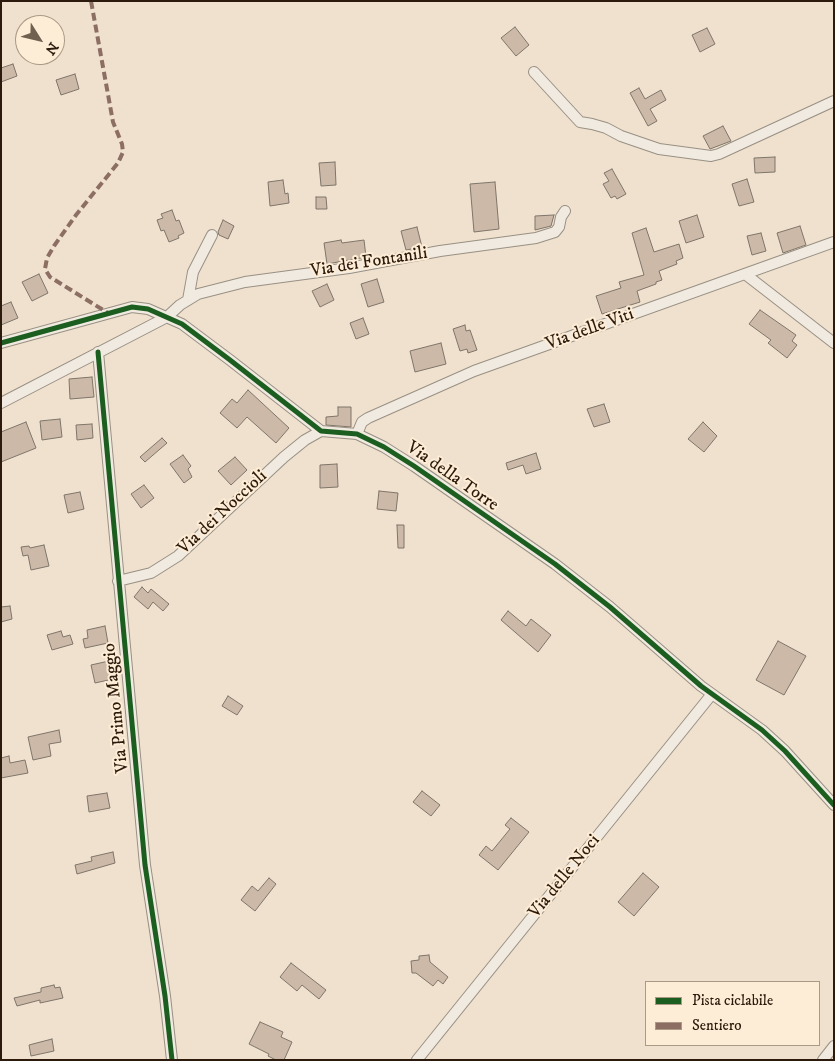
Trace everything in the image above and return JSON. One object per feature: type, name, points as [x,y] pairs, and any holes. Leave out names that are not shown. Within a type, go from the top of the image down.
[{"type":"street","points":[[534,72],[580,122],[592,124],[659,149],[711,156],[834,101]]},
{"type":"street","name":"Via dei Fontanili","points":[[167,317],[174,309],[205,292],[245,282],[349,268],[440,251],[521,241],[551,234],[558,229],[561,217],[565,211]]},
{"type":"street","points":[[188,300],[193,272],[212,235]]},
{"type":"street","name":"Via delle Viti","points":[[356,434],[362,422],[368,418],[474,371],[834,242]]},
{"type":"street","points":[[745,274],[834,343]]},
{"type":"street","points":[[1,343],[132,307],[148,308],[189,329],[321,431]]},
{"type":"street","points":[[1,403],[167,317]]},
{"type":"street","name":"Via Primo Maggio","points":[[98,352],[145,865],[165,996],[172,1060]]},
{"type":"street","name":"Via della Torre","points":[[321,431],[356,434],[404,459],[555,564],[712,694],[750,720],[777,743],[834,805]]},
{"type":"street","name":"Via dei Noccioli","points":[[118,581],[151,573],[178,556],[284,457],[305,440],[321,431]]},
{"type":"street","name":"Via delle Noci","points":[[417,1060],[712,694]]},
{"type":"street","points":[[823,1060],[834,1046]]},
{"type":"building","points":[[515,27],[529,45],[516,56],[501,38]]},
{"type":"building","points":[[707,28],[715,44],[700,52],[692,35]]},
{"type":"building","points":[[13,64],[17,76],[1,82],[1,68]]},
{"type":"building","points":[[75,74],[79,89],[61,95],[56,80]]},
{"type":"building","points":[[639,88],[645,99],[661,90],[666,100],[650,109],[657,121],[648,126],[630,93]]},
{"type":"building","points":[[723,126],[731,141],[710,149],[703,136]]},
{"type":"building","points":[[775,157],[775,172],[755,173],[754,158]]},
{"type":"building","points":[[335,162],[336,185],[321,186],[319,163]]},
{"type":"building","points":[[612,169],[626,194],[617,199],[615,196],[611,198],[603,184],[609,181],[604,173]]},
{"type":"building","points":[[747,179],[754,202],[739,206],[732,184]]},
{"type":"building","points":[[283,180],[285,194],[288,193],[289,203],[270,206],[268,182]]},
{"type":"building","points":[[495,182],[499,229],[474,232],[470,184]]},
{"type":"building","points":[[316,197],[326,197],[327,209],[316,209]]},
{"type":"building","points":[[172,210],[176,221],[179,220],[184,233],[178,236],[179,238],[169,242],[164,230],[161,231],[157,220],[163,218],[161,214]]},
{"type":"building","points":[[554,215],[551,226],[535,230],[535,216]]},
{"type":"building","points":[[697,215],[704,237],[686,243],[679,221]]},
{"type":"building","points":[[223,220],[234,226],[228,239],[219,235],[218,232]]},
{"type":"building","points":[[800,226],[806,245],[783,253],[777,233]]},
{"type":"building","points":[[417,227],[422,247],[406,250],[401,231]]},
{"type":"building","points":[[646,228],[654,252],[679,244],[683,258],[676,261],[677,264],[659,271],[662,280],[637,291],[640,302],[602,314],[596,296],[621,288],[619,282],[644,275],[632,233]]},
{"type":"building","points":[[761,233],[766,251],[752,255],[747,236]]},
{"type":"building","points":[[341,240],[342,243],[364,240],[366,257],[327,264],[324,243]]},
{"type":"building","points":[[39,274],[48,293],[32,301],[22,282]]},
{"type":"building","points":[[377,279],[384,302],[368,307],[361,284]]},
{"type":"building","points":[[327,284],[334,300],[320,307],[312,291]]},
{"type":"building","points":[[11,302],[18,318],[1,325],[1,306]]},
{"type":"building","points":[[760,310],[796,335],[792,341],[797,345],[787,358],[768,343],[771,340],[749,324]]},
{"type":"building","points":[[363,318],[369,334],[356,339],[350,323]]},
{"type":"building","points":[[465,325],[466,331],[470,330],[477,350],[468,353],[467,349],[460,351],[453,329]]},
{"type":"building","points":[[441,343],[446,364],[415,372],[410,351]]},
{"type":"building","points":[[92,377],[94,397],[70,399],[69,379]]},
{"type":"building","points":[[248,390],[289,428],[276,443],[247,417],[237,428],[220,413],[232,399],[237,403]]},
{"type":"building","points":[[604,404],[610,422],[594,427],[587,409]]},
{"type":"building","points":[[338,407],[351,407],[351,427],[326,425],[326,417],[338,416]]},
{"type":"building","points":[[60,419],[62,437],[42,440],[40,421]]},
{"type":"building","points":[[26,422],[36,448],[1,462],[1,432]]},
{"type":"building","points":[[703,422],[717,436],[704,452],[688,439]]},
{"type":"building","points":[[92,424],[93,438],[77,440],[76,425]]},
{"type":"building","points":[[162,438],[167,443],[145,462],[140,457]]},
{"type":"building","points":[[536,453],[541,469],[526,474],[523,465],[508,470],[506,463]]},
{"type":"building","points":[[183,455],[191,466],[188,469],[192,477],[184,483],[170,464]]},
{"type":"building","points":[[235,457],[247,470],[231,485],[218,471]]},
{"type":"building","points":[[337,464],[338,487],[320,488],[320,465]]},
{"type":"building","points":[[144,485],[154,498],[141,508],[131,494]]},
{"type":"building","points":[[379,491],[398,493],[396,511],[377,509]]},
{"type":"building","points":[[80,492],[84,509],[68,513],[64,495]]},
{"type":"building","points":[[397,525],[404,525],[404,548],[398,548]]},
{"type":"building","points":[[44,545],[49,566],[31,570],[28,555],[23,556],[21,547],[29,546],[30,548]]},
{"type":"building","points":[[142,587],[148,593],[151,589],[169,604],[163,611],[153,602],[148,609],[134,597]]},
{"type":"building","points":[[10,606],[12,619],[1,622],[1,607]]},
{"type":"building","points":[[508,611],[526,626],[531,619],[551,635],[538,652],[501,620]]},
{"type":"building","points":[[105,626],[108,643],[85,648],[83,639],[88,638],[87,630]]},
{"type":"building","points":[[61,631],[63,637],[70,635],[73,644],[52,650],[47,635]]},
{"type":"building","points":[[778,641],[806,656],[784,695],[756,680]]},
{"type":"building","points":[[109,661],[113,679],[95,683],[91,665]]},
{"type":"building","points":[[228,696],[243,706],[237,715],[222,706]]},
{"type":"building","points":[[59,730],[61,742],[49,744],[51,756],[33,760],[28,737]]},
{"type":"building","points":[[9,756],[10,763],[25,760],[28,773],[1,778],[1,758]]},
{"type":"building","points":[[422,791],[440,805],[431,816],[413,802]]},
{"type":"building","points":[[107,793],[110,808],[89,812],[87,796]]},
{"type":"building","points":[[511,818],[529,832],[498,870],[479,855],[486,846],[492,851],[510,829],[505,825]]},
{"type":"building","points":[[113,852],[115,863],[77,874],[75,865],[92,861],[91,857]]},
{"type":"building","points":[[643,873],[659,887],[634,916],[618,902]]},
{"type":"building","points":[[269,878],[276,884],[255,911],[241,900],[252,886],[258,891]]},
{"type":"building","points":[[429,955],[430,962],[448,977],[443,984],[438,980],[433,986],[416,973],[412,973],[411,961],[419,960],[419,956]]},
{"type":"building","points":[[291,963],[326,990],[319,999],[302,985],[297,991],[280,977]]},
{"type":"building","points":[[54,985],[55,988],[60,987],[63,998],[40,1003],[40,1000],[17,1006],[14,998],[41,992],[41,988]]},
{"type":"building","points":[[260,1022],[283,1032],[281,1037],[292,1042],[284,1060],[276,1060],[268,1056],[269,1054],[249,1044]]},
{"type":"building","points":[[52,1039],[54,1051],[31,1056],[29,1045]]},
{"type":"marked path","points":[[91,1],[113,122],[122,144],[123,152],[118,163],[76,215],[54,246],[47,258],[45,269],[50,277],[108,313]]},
{"type":"cycle path","points":[[1,343],[132,307],[148,309],[182,324],[321,431],[357,434],[384,447],[555,564],[610,607],[701,686],[762,730],[785,751],[834,805]]},
{"type":"cycle path","points":[[98,352],[145,865],[165,996],[172,1060]]}]
